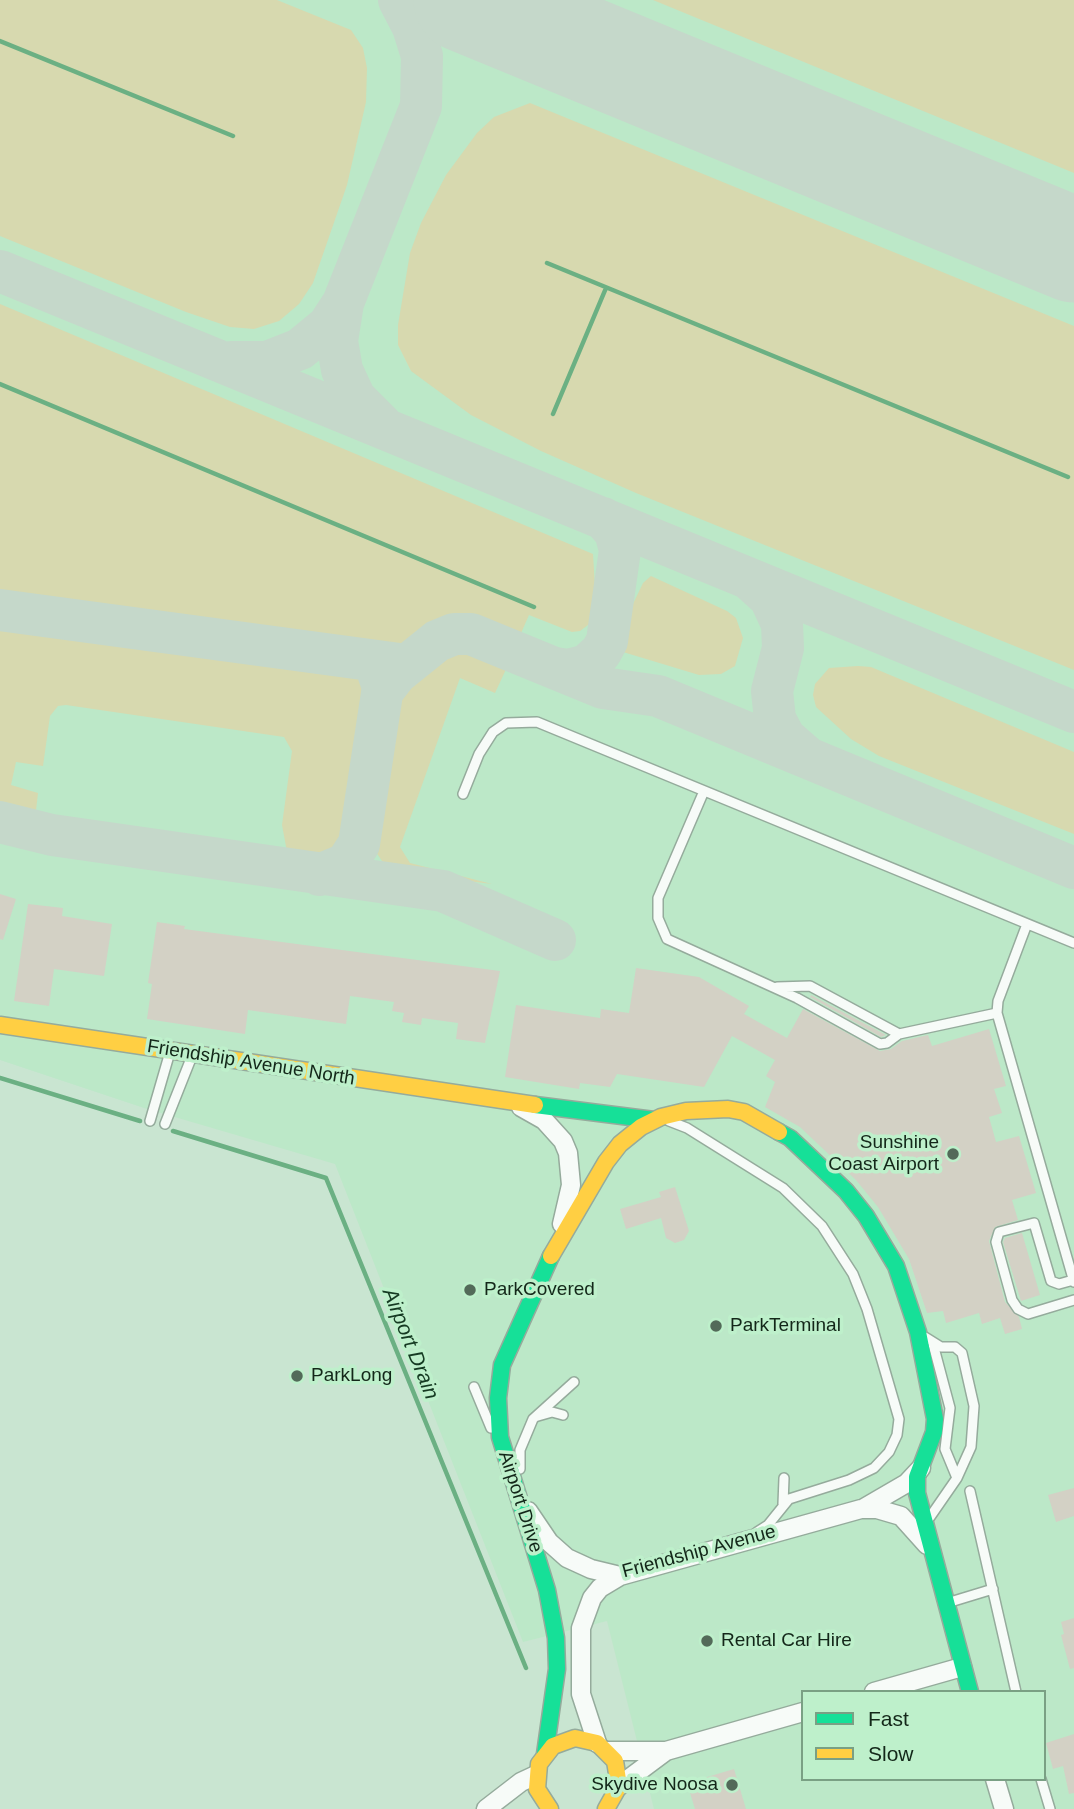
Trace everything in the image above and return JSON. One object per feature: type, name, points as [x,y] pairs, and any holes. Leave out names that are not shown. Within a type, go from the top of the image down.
[{"type":"street","name":"Friendship Avenue North","points":[[0,1024],[501,1101],[654,1119]]},
{"type":"street","name":"Friendship Avenue North","points":[[501,1101],[519,1106],[544,1120],[563,1141],[568,1153],[569,1199],[551,1257]]},
{"type":"street","name":"Friendship Avenue","points":[[551,1257],[606,1162],[629,1136],[654,1119],[686,1111],[735,1110],[768,1124],[810,1154],[846,1191],[886,1247],[900,1276],[918,1332],[935,1419],[923,1465],[917,1477],[917,1493],[928,1529],[929,1547],[969,1690]]},
{"type":"street","name":"Airport Drive","points":[[537,1775],[545,1754],[557,1669],[556,1638],[547,1590],[509,1467],[498,1419],[502,1365],[551,1257]]},
{"type":"street","name":"Friendship Avenue","points":[[861,1509],[907,1483],[923,1465]]},
{"type":"street","name":"Friendship Avenue","points":[[522,1502],[549,1542],[567,1558],[590,1569],[620,1576],[861,1509],[877,1508],[901,1516],[929,1547]]},
{"type":"street","points":[[614,1801],[615,1761],[603,1747],[580,1694],[581,1628],[592,1598],[600,1588],[620,1576]]},
{"type":"street","points":[[881,1690],[962,1667]]},
{"type":"street","points":[[545,1754],[563,1740],[586,1739],[603,1747],[666,1751],[801,1713]]},
{"type":"street","points":[[614,1801],[666,1751]]},
{"type":"street","points":[[486,1809],[521,1782],[537,1775],[537,1789],[550,1809]]},
{"type":"street","points":[[996,1781],[1004,1809]]},
{"type":"lane","points":[[463,794],[479,754],[493,732],[506,723],[519,720],[537,722],[1074,943]]},
{"type":"lane","points":[[704,791],[659,898],[657,918],[667,939],[771,987],[880,1044],[887,1043],[900,1034],[997,1013]]},
{"type":"lane","points":[[1027,924],[998,1001],[997,1013],[1074,1281],[1059,1284],[1051,1281],[1034,1223],[999,1232],[996,1242],[1012,1300],[1018,1310],[1028,1314],[1074,1300]]},
{"type":"lane","points":[[771,987],[810,986],[900,1034]]},
{"type":"lane","points":[[150,1121],[170,1051]]},
{"type":"lane","points":[[165,1124],[193,1054]]},
{"type":"lane","points":[[654,1119],[687,1128],[794,1196],[839,1250],[867,1309],[899,1419],[897,1435],[889,1452],[874,1468],[849,1480],[789,1499],[773,1520],[760,1531],[692,1555]]},
{"type":"lane","points":[[918,1332],[933,1344],[955,1347],[962,1353],[972,1391],[974,1428],[971,1447],[957,1478],[930,1516],[928,1529]]},
{"type":"lane","points":[[933,1344],[950,1408],[945,1449],[957,1478]]},
{"type":"lane","points":[[522,1502],[520,1450],[533,1419],[574,1382]]},
{"type":"lane","points":[[474,1387],[509,1467]]},
{"type":"lane","points":[[533,1419],[552,1412],[563,1415]]},
{"type":"lane","points":[[783,1505],[784,1478]]},
{"type":"lane","points":[[970,1491],[1016,1690]]},
{"type":"lane","points":[[946,1603],[993,1589]]},
{"type":"lane","points":[[1042,1781],[1050,1809]]},
{"type":"shaded area","name":"Sunshine Coast Airport","points":[[0,0],[1074,0],[1074,1809],[654,1809],[607,1621],[523,1642],[335,1164],[144,1108],[0,1060]]},
{"type":"shaded area","points":[[0,0],[277,0],[351,30],[363,48],[367,68],[366,102],[347,185],[313,283],[299,304],[279,321],[254,329],[230,327],[186,312],[0,236]]},
{"type":"shaded area","points":[[653,0],[1074,0],[1074,173]]},
{"type":"shaded area","points":[[530,103],[1074,326],[1074,670],[636,493],[541,451],[471,415],[411,371],[398,345],[398,325],[410,253],[421,223],[446,175],[477,133],[494,117]]},
{"type":"shaded area","points":[[0,304],[593,554],[596,603],[592,622],[580,631],[572,632],[529,615],[518,640],[486,626],[456,620],[429,630],[400,653],[0,600]]},
{"type":"shaded area","points":[[651,576],[727,611],[736,618],[743,638],[735,666],[721,674],[699,675],[623,652],[632,606],[643,583]]},
{"type":"shaded area","points":[[0,620],[346,666],[357,672],[368,687],[347,837],[342,849],[320,862],[288,857],[282,825],[292,751],[284,737],[66,705],[58,706],[50,716],[43,766],[16,762],[11,785],[38,793],[35,819],[0,808]]},
{"type":"shaded area","points":[[457,650],[469,651],[508,665],[495,693],[460,678],[400,847],[410,863],[492,884],[394,872],[386,867],[374,849],[395,697],[399,690],[433,662]]},
{"type":"shaded area","points":[[871,667],[1074,752],[1074,834],[879,756],[851,739],[816,707],[813,695],[815,684],[829,668]]},
{"type":"building","points":[[0,894],[16,899],[3,940],[0,939]]},
{"type":"building","points":[[28,904],[63,908],[62,916],[112,924],[104,976],[54,969],[49,1006],[14,1001]]},
{"type":"building","points":[[157,922],[185,926],[184,929],[500,971],[485,1043],[456,1039],[458,1023],[422,1018],[421,1025],[402,1022],[404,1013],[392,1011],[394,1002],[350,996],[346,1024],[248,1010],[245,1034],[147,1019],[152,984],[148,983]]},
{"type":"building","name":"Sunshine Coast Airport","points":[[636,968],[699,977],[749,1006],[744,1014],[787,1038],[803,1009],[880,1051],[891,1049],[902,1041],[928,1035],[932,1046],[989,1029],[1006,1086],[994,1089],[1002,1113],[989,1117],[996,1142],[1019,1136],[1036,1193],[1012,1200],[1018,1220],[995,1227],[989,1241],[1005,1302],[1019,1317],[1022,1329],[1005,1334],[1000,1318],[982,1324],[979,1313],[946,1323],[943,1311],[927,1313],[909,1259],[878,1207],[856,1180],[800,1127],[765,1107],[775,1082],[766,1076],[775,1060],[732,1036],[704,1087],[617,1074],[610,1087],[580,1083],[579,1089],[505,1077],[516,1005],[600,1018],[601,1009],[629,1013]]},
{"type":"building","points":[[811,995],[886,1035],[881,1037],[810,997]]},
{"type":"building","points":[[675,1187],[689,1231],[684,1240],[675,1243],[666,1238],[661,1218],[626,1229],[620,1209],[661,1197],[659,1192]]},
{"type":"building","points":[[1022,1233],[1040,1295],[1021,1301],[1003,1242],[1005,1238]]},
{"type":"building","points":[[1074,1488],[1074,1516],[1056,1522],[1048,1495]]},
{"type":"building","points":[[1074,1618],[1074,1668],[1070,1669],[1061,1635],[1064,1634],[1061,1622]]},
{"type":"building","points":[[1074,1734],[1074,1793],[1069,1794],[1063,1766],[1053,1769],[1046,1743]]},
{"type":"building","points":[[734,1769],[746,1809],[695,1809],[687,1783]]},
{"type":"waterway","points":[[0,41],[233,136]]},
{"type":"waterway","points":[[547,263],[1068,477]]},
{"type":"waterway","points":[[553,414],[606,288]]},
{"type":"waterway","points":[[0,384],[534,607]]},
{"type":"waterway","name":"Airport Drain","points":[[0,1078],[140,1121]]},
{"type":"waterway","name":"Airport Drain","points":[[173,1131],[326,1178],[526,1668]]},
{"type":"taxiway","points":[[231,362],[267,362],[300,349],[328,326],[343,303],[421,106],[422,56],[413,27],[399,0]]},
{"type":"taxiway","points":[[0,271],[1074,712]]},
{"type":"taxiway","points":[[343,303],[337,341],[342,370],[355,398],[382,425]]},
{"type":"taxiway","points":[[555,668],[568,670],[587,665],[601,652],[607,641],[620,550],[615,532],[603,518]]},
{"type":"taxiway","points":[[749,579],[770,598],[782,624],[783,648],[772,691],[775,719],[785,738],[807,757]]},
{"type":"taxiway","points":[[0,610],[407,665]]},
{"type":"taxiway","points":[[382,692],[396,674],[437,641],[454,634],[471,634],[603,688],[658,696],[1074,868]]},
{"type":"taxiway","points":[[319,875],[346,864],[359,844],[383,687],[376,667]]},
{"type":"taxiway","points":[[0,822],[52,835],[443,891],[555,940]]},
{"type":"runway","points":[[466,0],[1074,250]]},
{"type":"traffic: fast","points":[[535,1105],[654,1120]]},
{"type":"traffic: fast","points":[[779,1132],[790,1138],[846,1191],[866,1216],[896,1266],[918,1332],[935,1419],[934,1432],[917,1477],[917,1493],[969,1690]]},
{"type":"traffic: fast","points":[[545,1754],[557,1669],[556,1638],[547,1590],[500,1437],[498,1398],[502,1365],[551,1256]]},
{"type":"traffic: slow","points":[[0,1025],[535,1105]]},
{"type":"traffic: slow","points":[[551,1256],[606,1162],[620,1144],[641,1127],[661,1117],[686,1111],[728,1109],[744,1112],[779,1132]]},
{"type":"traffic: slow","points":[[550,1809],[537,1789],[539,1764],[553,1746],[575,1738],[597,1743],[615,1761],[619,1786],[606,1809]]},
{"type":"place","name":"Sunshine Coast Airport","points":[[953,1154]]},
{"type":"place","name":"ParkCovered","points":[[470,1290]]},
{"type":"place","name":"ParkTerminal","points":[[716,1326]]},
{"type":"place","name":"ParkLong","points":[[297,1376]]},
{"type":"place","name":"Rental Car Hire","points":[[707,1641]]},
{"type":"place","name":"Skydive Noosa","points":[[732,1785]]}]
